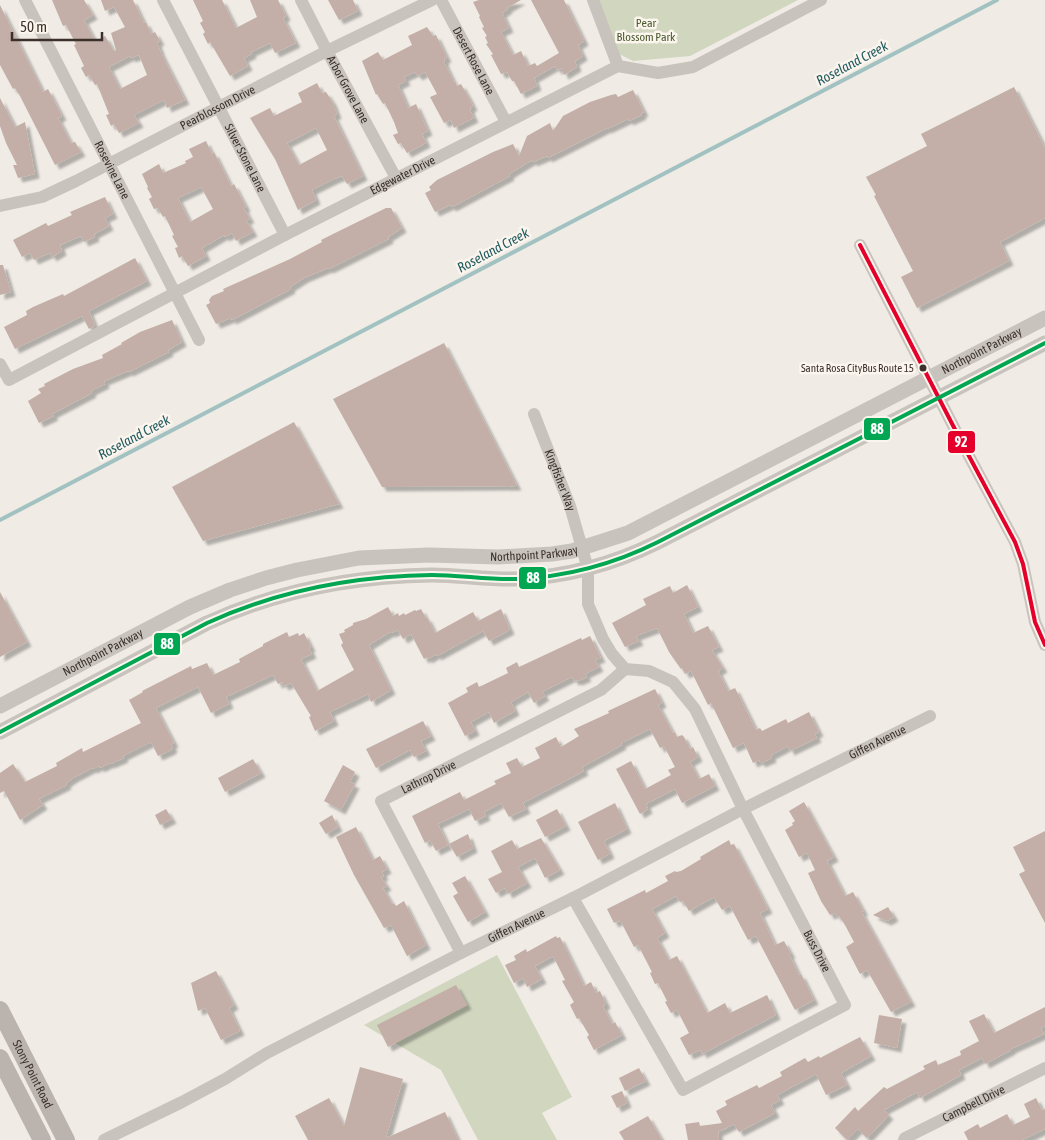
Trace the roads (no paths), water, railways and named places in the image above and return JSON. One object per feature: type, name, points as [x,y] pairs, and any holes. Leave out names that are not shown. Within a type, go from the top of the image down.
[{"type":"main road","name":"Stony Point Road","points":[[0,1010],[66,1140]]},
{"type":"main road","name":"Stony Point Road","points":[[0,1058],[42,1140]]},
{"type":"street","name":"Rosevine Lane","points":[[26,0],[199,340]]},
{"type":"street","name":"Silver Stone Lane","points":[[164,0],[285,235]]},
{"type":"street","name":"Arbor Grove Lane","points":[[301,0],[327,52],[396,178]]},
{"type":"street","name":"Pearblossom Drive","points":[[0,206],[42,197],[432,0]]},
{"type":"street","name":"Desert Rose Lane","points":[[441,0],[506,122]]},
{"type":"street","points":[[593,0],[618,66],[658,73],[693,67],[820,0]]},
{"type":"street","name":"Edgewater Drive","points":[[0,364],[9,380],[174,292],[618,66]]},
{"type":"street","points":[[860,246],[1015,542],[1025,572],[1035,622],[1045,645]]},
{"type":"street","name":"Northpoint Parkway","points":[[0,706],[190,607],[230,590],[266,578],[360,558],[430,554],[525,557],[572,551],[628,533],[1045,318]]},
{"type":"street","name":"Northpoint Parkway","points":[[0,732],[226,614],[292,594],[345,581],[433,575],[514,579],[551,577],[588,569],[639,551],[1045,343]]},
{"type":"street","name":"Kingfisher Way","points":[[534,414],[570,506],[588,569]]},
{"type":"street","points":[[588,569],[588,604],[597,627],[612,654],[625,669]]},
{"type":"street","name":"Buss Drive","points":[[573,898],[683,1090],[845,1005],[743,809],[695,710],[673,682],[649,671],[625,669]]},
{"type":"street","name":"Lathrop Drive","points":[[460,953],[381,801],[601,690],[625,669]]},
{"type":"street","name":"Giffen Avenue","points":[[104,1140],[182,1102],[225,1079],[267,1053],[460,953],[573,898],[743,809],[930,716]]},
{"type":"street","name":"Campbell Drive","points":[[906,1139],[1045,1068]]},
{"type":"waterway","name":"Roseland Creek","points":[[0,520],[997,0]]},
{"type":"place","name":"Santa Rosa CityBus Route 15","points":[[923,368]]},
{"type":"park label","name":"Pear Blossom Park","points":[[646,30]]}]
